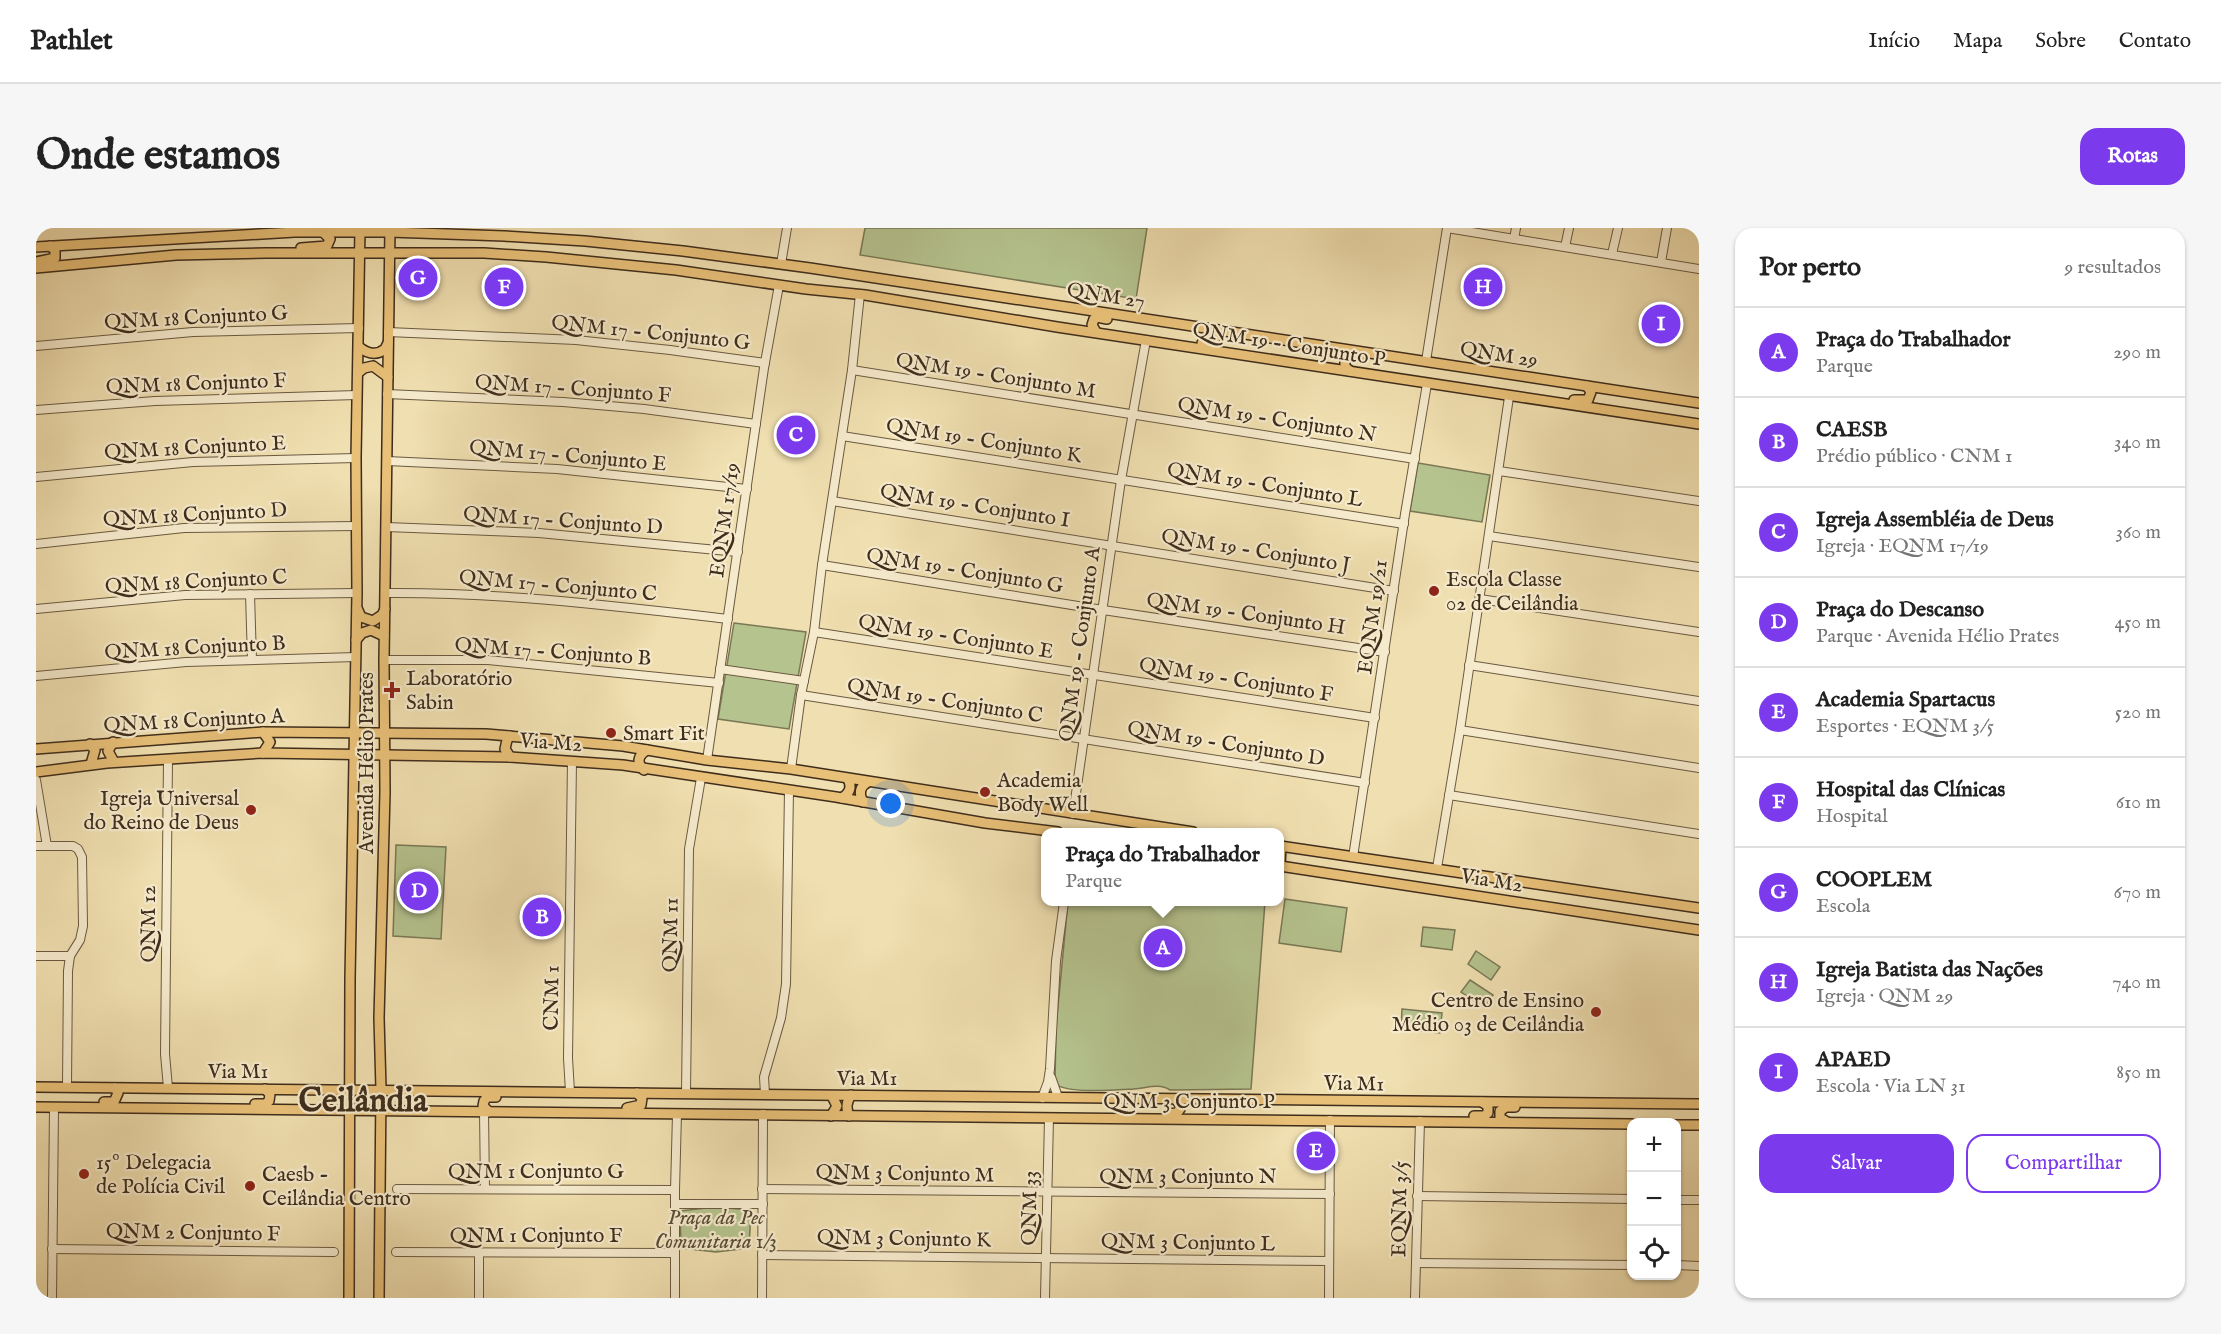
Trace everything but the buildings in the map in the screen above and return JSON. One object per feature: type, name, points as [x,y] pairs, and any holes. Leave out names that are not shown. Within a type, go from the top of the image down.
[{"type":"main road","name":"Avenida Hélio Prates","points":[[349,1298],[350,979],[359,347],[359,254],[354,230]]},
{"type":"main road","name":"QNM 27","points":[[296,232],[390,230],[585,241],[683,251],[1426,361]]},
{"type":"main road","name":"Avenida Hélio Prates","points":[[379,1298],[381,1089],[379,1018],[385,753],[384,636],[390,230]]},
{"type":"main road","points":[[36,247],[296,232]]},
{"type":"main road","points":[[238,254],[232,246],[235,239],[270,238],[296,232]]},
{"type":"main road","points":[[266,253],[288,248],[327,246],[330,239],[323,232]]},
{"type":"main road","points":[[436,252],[433,245],[436,239],[470,241],[496,236]]},
{"type":"main road","points":[[36,262],[55,258],[55,250],[50,246]]},
{"type":"main road","points":[[36,268],[176,255],[436,252],[546,257],[928,302],[932,301],[936,294],[930,286]]},
{"type":"main road","points":[[863,294],[1148,340],[1176,339],[1212,344],[1216,338],[1213,329]]},
{"type":"main road","points":[[1096,332],[1093,322],[1097,317],[1138,324],[1160,321]]},
{"type":"main road","points":[[359,347],[367,353],[380,353],[385,349],[388,336]]},
{"type":"main road","name":"QNM 19 - Conjunto P","points":[[1148,340],[1524,398]]},
{"type":"main road","points":[[1350,371],[1344,361],[1351,356],[1385,361],[1406,359]]},
{"type":"main road","name":"QNM 29","points":[[1426,361],[1699,403]]},
{"type":"main road","points":[[358,373],[364,368],[373,366],[388,377]]},
{"type":"main road","points":[[1524,398],[1551,396],[1586,401],[1591,392],[1587,386]]},
{"type":"main road","points":[[1524,398],[1699,424]]},
{"type":"main road","points":[[357,608],[361,616],[373,621],[382,615],[385,609]]},
{"type":"main road","points":[[356,640],[366,631],[371,630],[384,636]]},
{"type":"main road","points":[[263,732],[270,742],[263,753]]},
{"type":"main road","name":"QNM 18 Conjunto A","points":[[36,749],[263,732],[355,732]]},
{"type":"main road","points":[[355,732],[510,736],[623,746],[707,760],[790,769],[1166,828]]},
{"type":"main road","points":[[510,736],[505,748],[510,757]]},
{"type":"main road","points":[[113,742],[108,751],[114,762]]},
{"type":"main road","points":[[90,744],[95,750],[91,764]]},
{"type":"main road","points":[[623,746],[629,752],[623,765]]},
{"type":"main road","points":[[644,770],[639,760],[646,750]]},
{"type":"main road","name":"Via M2","points":[[36,772],[114,762],[263,753],[385,753],[510,757],[623,765],[1041,830]]},
{"type":"main road","points":[[842,798],[849,791],[848,779]]},
{"type":"main road","points":[[863,802],[861,790],[868,782]]},
{"type":"main road","name":"Via M2","points":[[1284,846],[1699,908]]},
{"type":"main road","points":[[1292,868],[1294,848]]},
{"type":"main road","name":"Via M2","points":[[1284,867],[1699,930]]},
{"type":"main road","points":[[1498,879],[1501,900]]},
{"type":"main road","points":[[1501,900],[1509,881]]},
{"type":"main road","name":"Via M1","points":[[36,1087],[1699,1104]]},
{"type":"main road","points":[[36,1106],[49,1102],[114,1102],[118,1096],[115,1088]]},
{"type":"main road","points":[[136,1108],[131,1106],[129,1101],[130,1097],[135,1094],[190,1094],[213,1089]]},
{"type":"main road","points":[[220,1109],[239,1104],[265,1104],[270,1096],[265,1089]]},
{"type":"main road","points":[[487,1112],[483,1106],[487,1097],[519,1097],[540,1092]]},
{"type":"main road","points":[[589,1112],[606,1108],[639,1107],[642,1098],[637,1093]]},
{"type":"main road","points":[[849,1116],[846,1109],[851,1095]]},
{"type":"main road","points":[[831,1116],[836,1112],[837,1106],[832,1096]]},
{"type":"main road","points":[[1138,1118],[1177,1113],[1180,1104],[1175,1098]]},
{"type":"main road","points":[[1204,1118],[1197,1115],[1196,1109],[1199,1106],[1223,1099]]},
{"type":"main road","points":[[1439,1121],[1456,1116],[1484,1116],[1488,1113],[1489,1108],[1482,1102]]},
{"type":"main road","points":[[1507,1122],[1500,1116],[1500,1111],[1504,1108],[1537,1108],[1556,1103]]},
{"type":"main road","name":"Via M1","points":[[36,1106],[849,1116]]},
{"type":"main road","name":"QNM 3 Conjunto P","points":[[849,1116],[1330,1120]]},
{"type":"main road","name":"Via M1","points":[[1330,1120],[1439,1121]]},
{"type":"main road","points":[[1439,1121],[1627,1124]]},
{"type":"main road","points":[[1681,1125],[1699,1125]]},
{"type":"street","points":[[781,264],[787,228]]},
{"type":"street","points":[[1426,361],[1447,228],[1699,269]]},
{"type":"street","points":[[1514,238],[1516,228]]},
{"type":"street","points":[[1565,247],[1569,228]]},
{"type":"street","points":[[1612,254],[1618,228]]},
{"type":"street","points":[[1661,262],[1667,228]]},
{"type":"street","name":"EQNM 17/19","points":[[707,760],[765,363],[779,285]]},
{"type":"street","points":[[790,769],[801,695],[814,632],[863,294]]},
{"type":"street","name":"QNM 18 Conjunto G","points":[[36,346],[193,332],[359,328]]},
{"type":"street","name":"QNM 17 - Conjunto G","points":[[388,336],[576,340],[765,363]]},
{"type":"street","name":"QNM 19 - Conjunto A","points":[[1073,814],[1121,480],[1148,340]]},
{"type":"street","name":"QNM 19 - Conjunto M","points":[[852,370],[1134,415]]},
{"type":"street","name":"EQNM 19/21","points":[[1353,857],[1427,384]]},
{"type":"street","name":"QNM 17 - Conjunto F","points":[[387,394],[563,402],[644,409],[756,424]]},
{"type":"street","name":"QNM 18 Conjunto F","points":[[36,410],[155,401],[357,395]]},
{"type":"street","points":[[1437,868],[1460,730],[1509,397]]},
{"type":"street","name":"QNM 19 - Conjunto N","points":[[1134,415],[1415,459]]},
{"type":"street","name":"QNM 19 - Conjunto K","points":[[842,436],[1121,480]]},
{"type":"street","name":"QNM 18 Conjunto E","points":[[36,477],[193,462],[356,458]]},
{"type":"street","name":"QNM 17 - Conjunto E","points":[[387,461],[556,469],[747,489]]},
{"type":"street","points":[[1499,471],[1699,501]]},
{"type":"street","name":"QNM 19 - Conjunto L","points":[[1121,480],[1404,524]]},
{"type":"street","name":"QNM 19 - Conjunto I","points":[[832,501],[1112,546]]},
{"type":"street","name":"QNM 18 Conjunto D","points":[[36,544],[184,528],[357,526]]},
{"type":"street","name":"QNM 17 - Conjunto D","points":[[386,527],[538,533],[738,552]]},
{"type":"street","points":[[1489,536],[1699,567]]},
{"type":"street","name":"QNM 19 - Conjunto J","points":[[1112,546],[1394,591]]},
{"type":"street","name":"QNM 19 - Conjunto G","points":[[822,565],[1102,610]]},
{"type":"street","name":"QNM 18 Conjunto C","points":[[36,609],[185,595],[357,593]]},
{"type":"street","name":"QNM 17 - Conjunto C","points":[[385,593],[490,596],[579,602],[728,619]]},
{"type":"street","points":[[250,594],[252,660]]},
{"type":"street","points":[[1480,599],[1699,632]]},
{"type":"street","name":"QNM 19 - Conjunto H","points":[[1102,610],[1385,652]]},
{"type":"street","name":"QNM 19 - Conjunto E","points":[[814,632],[1093,675]]},
{"type":"street","name":"QNM 18 Conjunto B","points":[[36,676],[186,662],[356,657]]},
{"type":"street","name":"QNM 17 - Conjunto B","points":[[384,660],[488,660],[719,683]]},
{"type":"street","points":[[1468,665],[1699,701]]},
{"type":"street","points":[[720,669],[804,681]]},
{"type":"street","name":"QNM 19 - Conjunto F","points":[[1093,675],[1375,718]]},
{"type":"street","name":"QNM 19 - Conjunto C","points":[[801,695],[1083,740]]},
{"type":"street","points":[[1460,730],[1699,768]]},
{"type":"street","name":"QNM 19 - Conjunto D","points":[[1083,740],[1365,783]]},
{"type":"street","name":"QNM 12","points":[[168,759],[165,1054],[168,1088]]},
{"type":"street","name":"CNM 1","points":[[570,1092],[568,1058],[572,761]]},
{"type":"street","name":"QNM 11","points":[[686,1093],[690,849],[700,778]]},
{"type":"street","points":[[36,780],[47,846]]},
{"type":"street","points":[[765,1094],[766,1066],[781,1018],[786,984],[789,790]]},
{"type":"street","points":[[1449,795],[1699,834]]},
{"type":"street","points":[[36,846],[73,846],[78,849],[82,857],[82,926],[78,946],[70,956],[68,971],[67,1086]]},
{"type":"street","points":[[1042,1098],[1050,1069],[1055,979],[1064,906]]},
{"type":"street","points":[[36,956],[70,956]]},
{"type":"street","points":[[1050,1069],[1058,1097]]},
{"type":"street","points":[[52,1298],[54,1108]]},
{"type":"street","points":[[485,1188],[487,1112]]},
{"type":"street","points":[[675,1298],[677,1114]]},
{"type":"street","points":[[762,1298],[763,1114]]},
{"type":"street","name":"QNM 33","points":[[1045,1298],[1049,1118]]},
{"type":"street","points":[[1329,1298],[1330,1120]]},
{"type":"street","name":"EQNM 3/5","points":[[1415,1298],[1420,1121]]},
{"type":"street","name":"QNM 1 Conjunto G","points":[[398,1189],[675,1190]]},
{"type":"street","name":"QNM 3 Conjunto M","points":[[762,1189],[1047,1193]]},
{"type":"street","name":"QNM 3 Conjunto N","points":[[1047,1193],[1330,1194]]},
{"type":"street","points":[[1418,1196],[1627,1199]]},
{"type":"street","points":[[1681,1200],[1699,1200]]},
{"type":"street","points":[[675,1204],[762,1204]]},
{"type":"street","name":"QNM 2 Conjunto F","points":[[52,1249],[334,1252]]},
{"type":"street","name":"QNM 1 Conjunto F","points":[[396,1252],[675,1253]]},
{"type":"street","points":[[479,1253],[479,1298]]},
{"type":"street","name":"QNM 3 Conjunto K","points":[[762,1255],[1046,1258]]},
{"type":"street","name":"QNM 3 Conjunto L","points":[[1046,1258],[1329,1262]]},
{"type":"street","points":[[1416,1263],[1627,1265]]},
{"type":"street","points":[[1681,1266],[1699,1266]]},
{"type":"green space","points":[[865,228],[1147,228],[1136,299],[860,255]]},
{"type":"green space","points":[[1418,463],[1490,475],[1482,522],[1410,511]]},
{"type":"green space","points":[[734,623],[806,632],[789,729],[718,719]]},
{"type":"green space","points":[[396,845],[446,847],[441,939],[393,936]]},
{"type":"green space","points":[[1285,899],[1347,908],[1341,952],[1279,943]]},
{"type":"green space","points":[[1068,906],[1265,906],[1251,1089],[1170,1090],[1157,1086],[1093,1091],[1062,1087],[1055,1084],[1056,1027]]},
{"type":"green space","points":[[1423,927],[1455,930],[1452,950],[1421,946]]},
{"type":"green space","points":[[1476,951],[1500,967],[1491,980],[1468,964]]},
{"type":"green space","points":[[1470,980],[1493,995],[1485,1008],[1461,992]]},
{"type":"green space","points":[[1402,1009],[1442,1013],[1440,1033],[1401,1029]]},
{"type":"green space","name":"Praça da Pec Comunitaria 1/3","points":[[715,1207],[751,1210],[749,1248],[716,1252],[681,1248],[680,1211]]},
{"type":"place","name":"COOPLEM","points":[[418,278]]},
{"type":"place","name":"Hospital das Clínicas","points":[[504,287]]},
{"type":"place","name":"Igreja Batista das Nações","points":[[1483,287]]},
{"type":"place","name":"APAED","points":[[1661,324]]},
{"type":"place","name":"Igreja Assembléia de Deus","points":[[796,435]]},
{"type":"place","name":"Escola Classe 02 de Ceilândia","points":[[1434,591]]},
{"type":"place","name":"Laboratório Sabin","points":[[392,690]]},
{"type":"place","name":"Smart Fit","points":[[611,733]]},
{"type":"place","name":"Academia Body Well","points":[[985,792]]},
{"type":"place","name":"Igreja Universal do Reino de Deus","points":[[251,810]]},
{"type":"place","name":"Praça do Descanso","points":[[419,891]]},
{"type":"place","name":"CAESB","points":[[542,917]]},
{"type":"place","name":"Praça do Trabalhador","points":[[1163,948]]},
{"type":"place","name":"Centro de Ensino Médio 03 de Ceilândia","points":[[1596,1012]]},
{"type":"place","name":"Academia Spartacus","points":[[1316,1151]]},
{"type":"place","name":"15º Delegacia de Polícia Civil","points":[[84,1174]]},
{"type":"place","name":"Caesb - Ceilândia Centro","points":[[250,1186]]},
{"type":"district","name":"Ceilândia","points":[[363,1099]]}]
